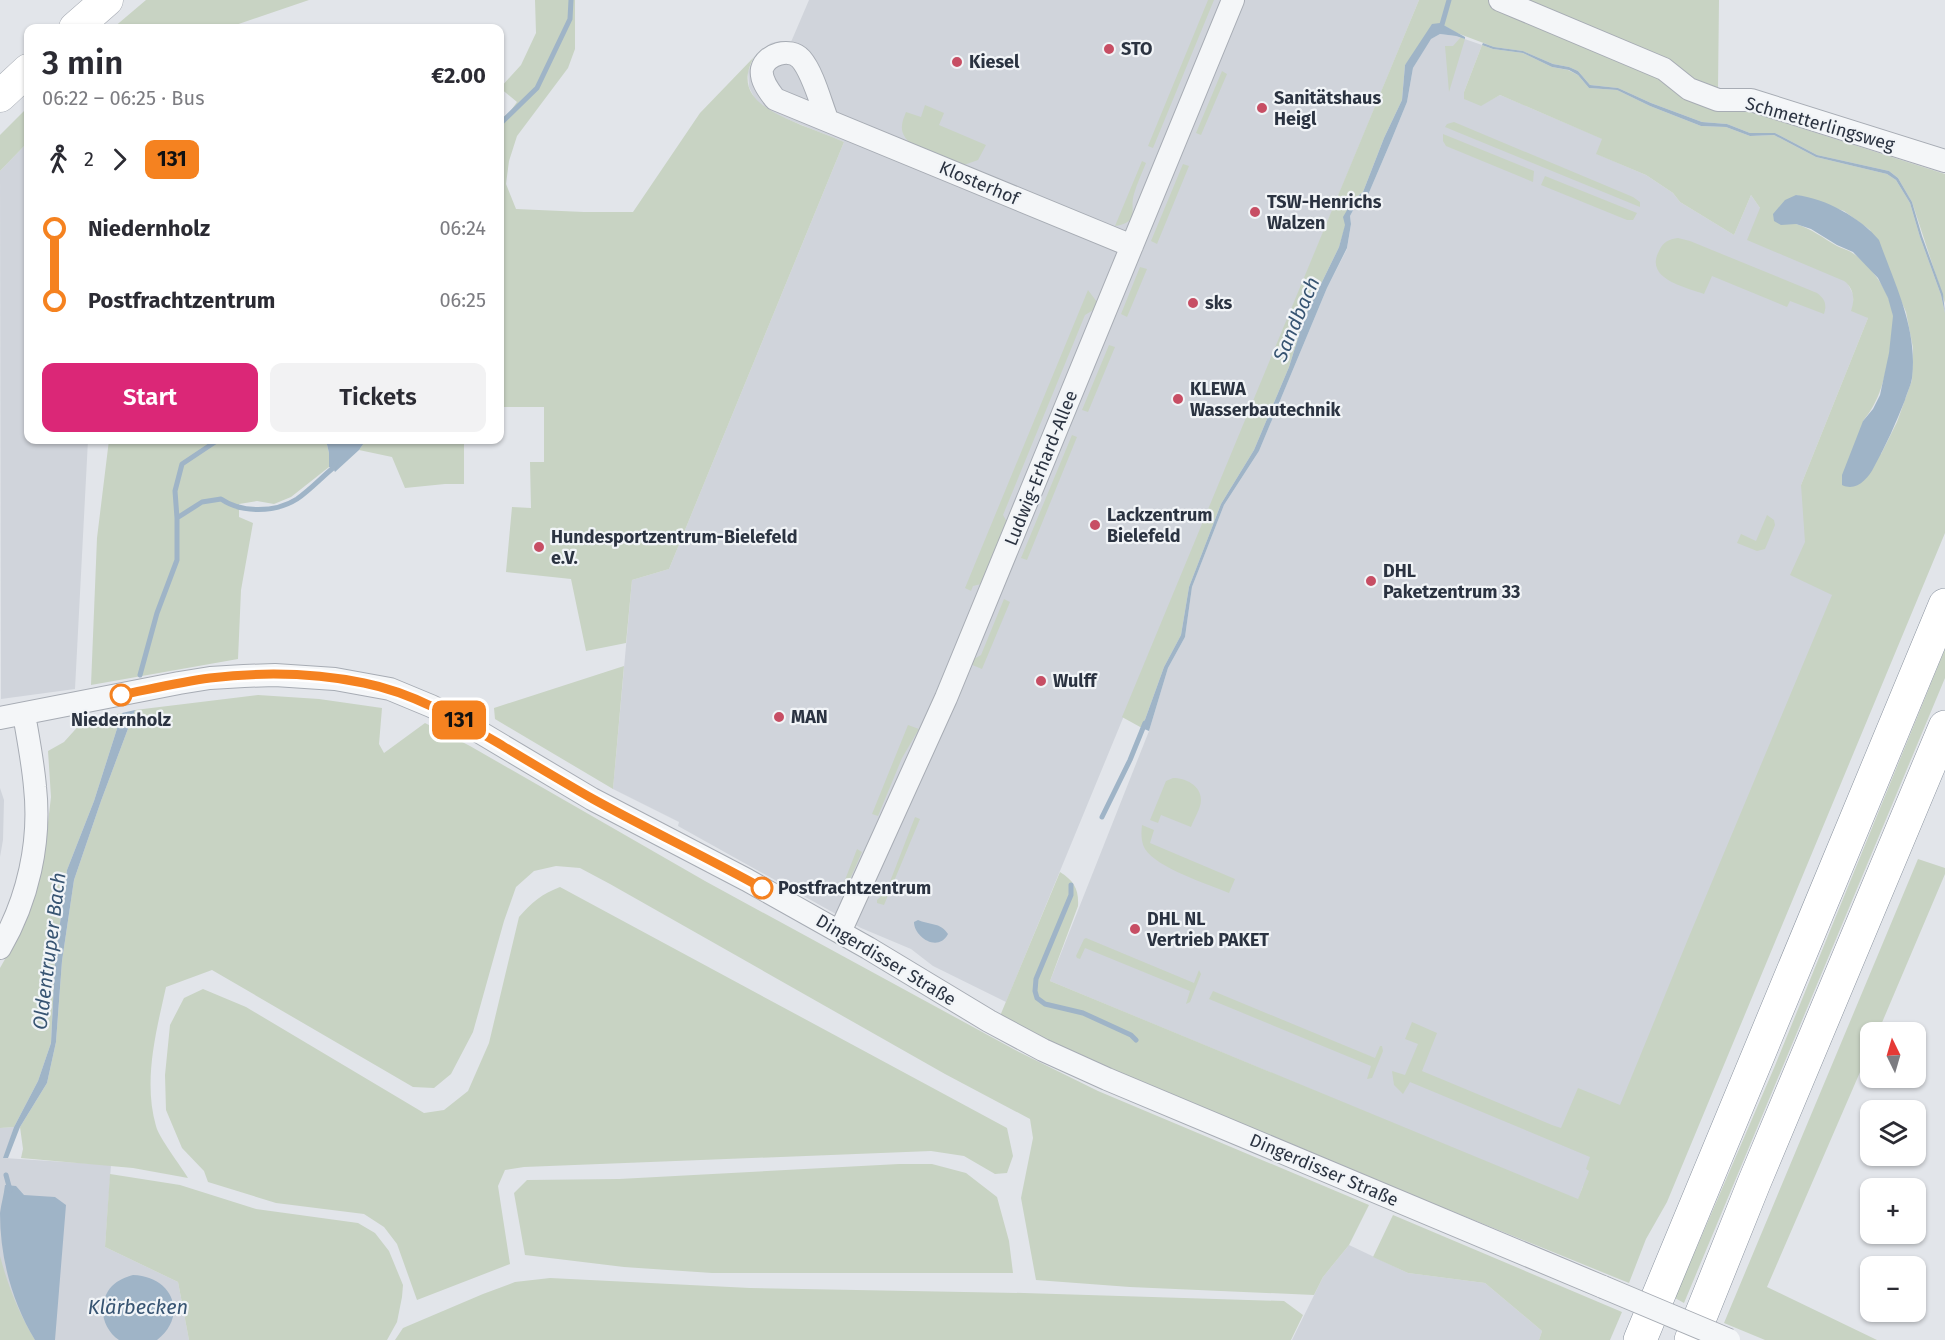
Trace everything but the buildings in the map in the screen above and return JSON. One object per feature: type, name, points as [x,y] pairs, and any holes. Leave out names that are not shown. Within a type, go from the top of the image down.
[{"type":"highway","points":[[1640,1340],[1945,605]]},
{"type":"highway","points":[[1691,1340],[1754,1183],[1945,727]]},
{"type":"main road","points":[[79,24],[106,0]]},
{"type":"main road","points":[[0,96],[24,74]]},
{"type":"street","name":"Ludwig-Erhard-Allee","points":[[840,932],[946,698],[1233,0]]},
{"type":"street","name":"Schmetterlingsweg","points":[[1500,0],[1664,69],[1689,88],[1719,100],[1752,100],[1945,161]]},
{"type":"street","name":"Klosterhof","points":[[827,119],[1132,246]]},
{"type":"street","name":"Dingerdisser Straße","points":[[0,718],[179,683],[244,675],[324,678],[362,682],[390,689],[456,718],[592,799],[747,880],[1043,1050],[1729,1340]]},
{"type":"street","points":[[0,948],[27,884],[35,834],[35,788],[24,714]]},
{"type":"shaded area","points":[[809,0],[1419,0],[1006,1002],[933,966],[911,949],[861,928],[678,826],[679,822],[613,789],[632,580],[669,569],[844,142],[772,113],[756,101],[749,87],[748,71],[754,57],[771,43],[791,42]]},
{"type":"shaded area","points":[[1440,34],[1456,36],[1482,45],[1464,92],[1481,105],[1500,95],[1603,139],[1597,154],[1646,175],[1673,193],[1680,202],[1734,235],[1751,195],[1760,208],[1848,284],[1853,294],[1853,305],[1868,318],[1801,485],[1878,517],[1628,1168],[1583,1186],[1578,1200],[1050,981],[1149,731],[1168,668],[1185,637],[1192,587],[1224,505],[1259,451],[1327,288],[1347,249],[1350,216],[1357,203],[1368,195],[1391,141],[1407,102],[1413,68],[1430,39]]},
{"type":"shaded area","points":[[24,146],[24,444],[88,444],[75,689],[1,699],[0,171]]},
{"type":"shaded area","points":[[0,788],[4,800],[3,840],[0,857]]},
{"type":"shaded area","points":[[14,1127],[4,1158],[111,1165],[105,1247],[178,1282],[189,1340],[0,1340],[0,1128]]},
{"type":"shaded area","points":[[1349,1245],[1408,1273],[1485,1283],[1542,1331],[1539,1340],[1292,1340],[1323,1277]]},
{"type":"green space","points":[[146,0],[309,0],[239,24],[118,24]]},
{"type":"green space","points":[[535,0],[575,0],[575,49],[568,68],[517,136],[509,161],[506,184],[516,209],[633,212],[700,113],[754,57],[748,71],[748,83],[751,93],[758,101],[778,115],[844,142],[669,569],[632,580],[626,643],[586,651],[571,579],[506,572],[512,507],[531,508],[530,462],[544,462],[544,407],[504,407],[504,117],[517,102],[504,91],[504,84],[521,65],[536,33]]},
{"type":"green space","points":[[1208,0],[1214,0],[1153,148],[1148,146]]},
{"type":"green space","points":[[1419,0],[1719,0],[1718,88],[1704,91],[1769,118],[1945,174],[1945,303],[1912,202],[1898,178],[1889,171],[1817,155],[1775,133],[1750,133],[1727,124],[1702,122],[1618,88],[1590,85],[1578,71],[1569,67],[1553,64],[1523,51],[1494,47],[1457,33],[1440,23],[1405,65],[1402,100],[1363,192],[1353,200],[1339,247],[1304,319],[1289,367],[1254,450],[1221,504],[1189,587],[1181,635],[1164,667],[1142,728],[1122,717]]},
{"type":"green space","points":[[1461,37],[1465,39],[1449,92],[1445,46],[1453,46]]},
{"type":"green space","points":[[1482,45],[1493,49],[1523,53],[1552,67],[1568,70],[1578,75],[1589,88],[1617,90],[1701,126],[1726,127],[1750,136],[1774,135],[1816,157],[1887,174],[1896,180],[1910,203],[1945,313],[1945,533],[1667,1202],[1646,1239],[1629,1283],[1117,1075],[1000,1016],[1060,872],[1075,886],[1078,906],[1050,981],[1578,1199],[1589,1171],[1586,1169],[1590,1157],[1410,1082],[1403,1094],[1394,1085],[1392,1071],[1405,1075],[1418,1044],[1405,1039],[1412,1022],[1437,1033],[1422,1071],[1552,1125],[1561,1128],[1578,1088],[1620,1105],[1832,595],[1790,575],[1805,542],[1801,485],[1868,318],[1851,311],[1853,294],[1844,281],[1747,240],[1760,208],[1751,195],[1734,235],[1680,202],[1673,193],[1646,175],[1596,154],[1602,139],[1500,95],[1481,106],[1464,99],[1464,92]],"holes":[[[1796,195],[1844,211],[1870,230],[1906,312],[1913,348],[1912,380],[1897,422],[1881,454],[1863,421],[1882,386],[1888,362],[1893,326],[1891,306],[1879,281],[1861,259],[1850,251],[1796,224]]]},
{"type":"green space","points":[[1222,71],[1227,74],[1201,135],[1196,133]]},
{"type":"green space","points":[[925,105],[944,113],[939,125],[986,145],[978,160],[964,165],[909,142],[902,128],[906,112],[921,117]]},
{"type":"green space","points":[[24,111],[24,146],[0,171],[0,135]]},
{"type":"green space","points":[[1454,122],[1633,197],[1640,202],[1640,207],[1445,127]]},
{"type":"green space","points":[[1443,134],[1534,171],[1533,182],[1446,146]]},
{"type":"green space","points":[[1142,161],[1146,163],[1134,194],[1131,218],[1115,226]]},
{"type":"green space","points":[[1183,164],[1189,166],[1157,244],[1151,241]]},
{"type":"green space","points":[[1545,176],[1637,213],[1633,220],[1627,220],[1541,185]]},
{"type":"green space","points":[[1678,238],[1817,293],[1825,302],[1824,314],[1790,301],[1787,307],[1712,276],[1704,294],[1677,285],[1662,275],[1657,269],[1656,261],[1664,243]]},
{"type":"green space","points":[[1140,267],[1147,269],[1127,317],[1121,314]]},
{"type":"green space","points":[[1088,290],[1097,302],[1095,309],[1085,315],[1003,515],[1007,522],[981,584],[973,586],[971,591],[965,588]]},
{"type":"green space","points":[[1109,345],[1115,347],[1088,412],[1082,410]]},
{"type":"green space","points":[[1072,435],[1077,437],[1027,560],[1021,558]]},
{"type":"green space","points":[[109,444],[327,444],[329,467],[291,497],[274,504],[257,501],[239,504],[239,517],[253,523],[241,590],[238,659],[91,685],[97,538]]},
{"type":"green space","points":[[363,444],[464,444],[464,484],[405,488],[392,457],[359,450]]},
{"type":"green space","points":[[1767,515],[1774,520],[1775,525],[1765,549],[1757,551],[1737,543],[1741,534],[1756,541]]},
{"type":"green space","points":[[1004,599],[1010,602],[982,669],[970,664],[972,660],[981,655]]},
{"type":"green space","points":[[1945,649],[1945,678],[1684,1303],[1675,1298],[1774,1068]]},
{"type":"green space","points":[[624,666],[613,789],[495,719],[494,708]]},
{"type":"green space","points":[[258,695],[319,699],[382,708],[379,744],[384,753],[425,723],[470,746],[705,881],[1019,1052],[1098,1091],[1369,1205],[1349,1245],[1323,1277],[1314,1295],[1130,1287],[1036,1280],[1021,1198],[1033,1138],[1030,1119],[945,1074],[610,884],[580,868],[556,866],[534,871],[516,887],[504,921],[473,1032],[451,1074],[434,1088],[413,1087],[212,970],[166,987],[152,1056],[151,1092],[156,1126],[188,1178],[133,1168],[21,1158],[23,1149],[20,1127],[47,1083],[56,1042],[62,961],[74,880],[135,710]]},
{"type":"green space","points":[[122,713],[94,801],[67,870],[55,961],[51,1043],[38,1081],[14,1127],[0,1128],[0,968],[18,936],[44,856],[51,797],[48,751],[64,742],[82,722]]},
{"type":"green space","points":[[908,725],[919,729],[902,758],[878,816],[872,814]]},
{"type":"green space","points":[[1173,778],[1192,783],[1200,795],[1200,806],[1191,827],[1161,815],[1158,823],[1150,820],[1166,781]]},
{"type":"green space","points":[[915,817],[920,819],[884,905],[877,903],[877,900],[886,892]]},
{"type":"green space","points":[[1142,825],[1154,830],[1150,843],[1235,879],[1229,893],[1171,869],[1151,856],[1143,843]]},
{"type":"green space","points":[[857,849],[862,852],[847,886],[843,885]]},
{"type":"green space","points":[[1918,859],[1945,868],[1945,874],[1882,1022],[1860,1022],[1860,1072],[1767,1287],[1877,1340],[1765,1340],[1724,1323]]},
{"type":"green space","points":[[560,887],[1007,1128],[1013,1156],[1007,1173],[995,1174],[964,1156],[931,1151],[524,1167],[505,1170],[498,1186],[510,1264],[417,1300],[397,1244],[384,1227],[364,1214],[276,1203],[208,1182],[204,1171],[182,1148],[166,1110],[165,1075],[170,1025],[184,998],[203,989],[246,1007],[424,1113],[444,1110],[468,1091],[489,1043],[519,917],[538,899]]},
{"type":"green space","points":[[1086,938],[1194,983],[1199,970],[1201,974],[1190,1002],[1186,1004],[1190,991],[1085,948],[1080,959],[1077,958]]},
{"type":"green space","points":[[1213,991],[1375,1058],[1382,1046],[1383,1051],[1372,1078],[1367,1079],[1371,1066],[1209,999]]},
{"type":"green space","points":[[932,1164],[966,1173],[997,1197],[1009,1241],[1013,1273],[712,1273],[624,1267],[525,1255],[514,1193],[527,1180],[619,1179]]},
{"type":"green space","points":[[110,1174],[180,1185],[256,1209],[358,1223],[375,1233],[389,1251],[403,1285],[397,1322],[387,1340],[189,1340],[178,1282],[105,1247]]},
{"type":"green space","points":[[1393,1215],[1622,1312],[1610,1340],[1539,1340],[1542,1331],[1485,1283],[1408,1273],[1373,1257]]},
{"type":"green space","points":[[0,1256],[14,1300],[35,1340],[0,1340]]},
{"type":"green space","points":[[550,1278],[750,1288],[1284,1301],[1303,1315],[1291,1340],[395,1340],[403,1328],[483,1294],[515,1282]]},
{"type":"water","points":[[1440,23],[1465,39],[1440,34],[1431,39],[1413,68],[1407,102],[1391,141],[1368,195],[1357,203],[1350,216],[1347,248],[1327,288],[1259,451],[1224,505],[1192,587],[1185,637],[1168,668],[1149,731],[1142,728],[1164,667],[1181,635],[1189,587],[1221,504],[1254,450],[1289,367],[1304,319],[1339,247],[1345,225],[1343,217],[1353,200],[1363,192],[1402,100],[1405,65],[1432,24]]},
{"type":"water","points":[[1483,43],[1523,51],[1553,64],[1569,67],[1578,71],[1590,85],[1618,88],[1702,122],[1727,124],[1750,133],[1775,133],[1817,155],[1889,171],[1898,178],[1912,202],[1943,294],[1945,313],[1910,203],[1896,180],[1887,174],[1816,157],[1774,135],[1750,136],[1726,127],[1701,126],[1617,90],[1589,88],[1578,75],[1569,70],[1552,67],[1523,53],[1493,49],[1482,45]]},
{"type":"water","points":[[1796,195],[1819,200],[1842,210],[1863,224],[1879,240],[1904,308],[1912,342],[1912,378],[1905,400],[1871,472],[1857,486],[1842,485],[1842,475],[1863,421],[1873,409],[1880,395],[1889,353],[1893,316],[1888,298],[1878,278],[1853,252],[1811,229],[1796,224],[1781,225],[1774,221],[1773,214],[1785,200]]},
{"type":"water","points":[[327,444],[363,444],[335,472],[329,467]]},
{"type":"water","points":[[135,710],[74,880],[62,961],[56,1042],[47,1083],[20,1127],[8,1158],[3,1158],[14,1127],[38,1081],[51,1043],[55,961],[67,870],[94,801],[122,713]]},
{"type":"water","points":[[918,920],[942,927],[948,934],[944,940],[938,942],[927,941],[915,928],[914,922]]},
{"type":"water","points":[[5,1185],[16,1186],[24,1195],[55,1197],[66,1205],[55,1340],[35,1340],[14,1295],[2,1246],[0,1213]]},
{"type":"water","name":"Klärbecken","points":[[133,1275],[147,1277],[158,1282],[172,1298],[174,1309],[172,1319],[167,1330],[157,1340],[119,1340],[108,1329],[105,1322],[103,1307],[107,1292],[117,1282]]},
{"type":"waterway","name":"Oldentruper Bach","points":[[504,120],[537,88],[570,19],[571,0]]},
{"type":"waterway","points":[[1441,28],[1449,0]]},
{"type":"waterway","name":"Oldentruper Bach","points":[[177,518],[175,491],[182,464],[212,444]]},
{"type":"waterway","name":"Oldentruper Bach","points":[[140,675],[157,613],[177,560],[177,518],[202,502],[221,499],[238,507],[258,510],[288,504],[311,488],[333,468],[336,462]]},
{"type":"waterway","name":"Sandbach","points":[[1102,817],[1145,723]]},
{"type":"waterway","name":"Sandbach","points":[[1071,885],[1071,895],[1036,979],[1037,998],[1045,1004],[1083,1013],[1131,1035],[1136,1040]]},
{"type":"waterway","name":"Oldentruper Bach","points":[[6,1175],[10,1190]]},
{"type":"bus line","name":"131","points":[[121,695],[179,683],[244,675],[335,679],[362,682],[390,689],[456,718],[592,799],[762,888]]},
{"type":"place","name":"STO","points":[[1109,49]]},
{"type":"place","name":"Kiesel","points":[[957,62]]},
{"type":"place","name":"Sanitätshaus Heigl","points":[[1262,108]]},
{"type":"place","name":"TSW-Henrichs Walzen","points":[[1255,212]]},
{"type":"place","name":"sks","points":[[1193,303]]},
{"type":"place","name":"KLEWA Wasserbautechnik","points":[[1178,399]]},
{"type":"place","name":"Lackzentrum Bielefeld","points":[[1095,525]]},
{"type":"place","name":"Hundesportzentrum-Bielefeld e.V.","points":[[539,547]]},
{"type":"place","name":"DHL Paketzentrum 33","points":[[1371,581]]},
{"type":"place","name":"Wulff","points":[[1041,681]]},
{"type":"place","name":"Niedernholz","points":[[121,695]]},
{"type":"place","name":"MAN","points":[[779,717]]},
{"type":"place","name":"Postfrachtzentrum","points":[[762,888]]},
{"type":"place","name":"DHL NL Vertrieb PAKET","points":[[1135,929]]}]
